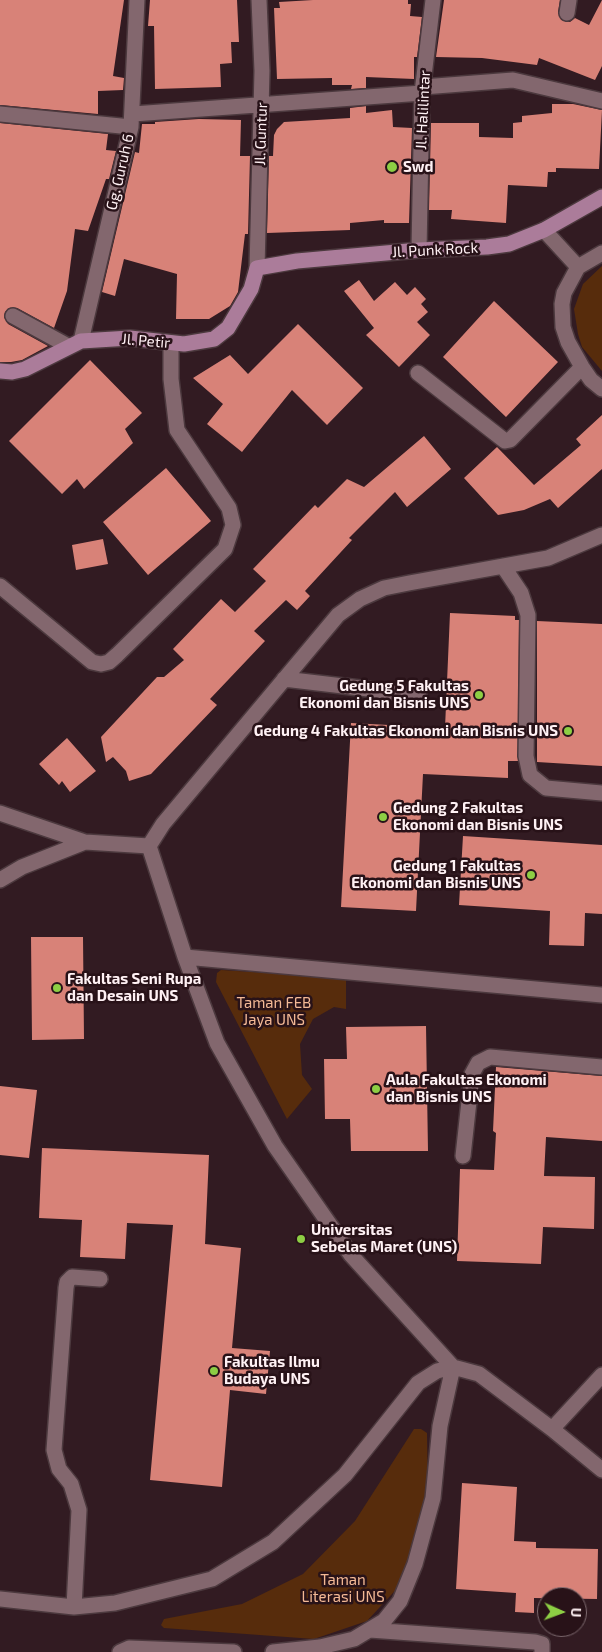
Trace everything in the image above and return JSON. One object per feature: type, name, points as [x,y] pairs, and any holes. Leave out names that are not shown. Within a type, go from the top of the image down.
[{"type":"main road","name":"Jl. Punk Rock","points":[[257,268],[290,262],[509,244],[544,230],[602,197]]},
{"type":"main road","name":"Jl. Petir","points":[[0,371],[12,372],[25,369],[74,343],[130,338],[184,344],[214,339],[228,328],[251,289],[257,268]]},
{"type":"street","name":"Gg. Guruh 6","points":[[74,343],[132,120],[137,0]]},
{"type":"street","name":"Jl. Guntur","points":[[257,268],[262,71],[259,0]]},
{"type":"street","name":"Jl. Halilintar","points":[[419,250],[423,90],[433,0]]},
{"type":"street","points":[[0,114],[132,120],[513,80],[602,101]]},
{"type":"street","points":[[544,230],[578,267]]},
{"type":"street","points":[[602,253],[578,267],[564,293],[562,313],[568,342],[591,380],[602,389]]},
{"type":"street","points":[[13,316],[74,343]]},
{"type":"street","points":[[0,586],[92,662],[100,664],[109,662],[117,655],[225,549],[233,525],[229,508],[177,430],[171,380],[171,343]]},
{"type":"street","points":[[418,373],[505,441],[510,440],[582,367]]},
{"type":"street","points":[[149,846],[163,824],[338,615],[360,599],[384,588],[548,558],[602,535]]},
{"type":"street","points":[[503,566],[521,593],[528,615],[526,756],[530,775],[546,788],[602,793]]},
{"type":"street","points":[[284,679],[419,695]]},
{"type":"street","points":[[0,812],[85,842],[149,846]]},
{"type":"street","points":[[0,880],[22,867],[85,842]]},
{"type":"street","points":[[149,846],[185,957],[217,1043],[275,1146],[352,1254],[453,1367]]},
{"type":"street","points":[[185,957],[602,995]]},
{"type":"street","points":[[463,1156],[472,1074],[478,1064],[490,1057],[602,1067]]},
{"type":"street","points":[[74,1607],[79,1510],[70,1484],[59,1469],[54,1450],[66,1288],[67,1282],[72,1277],[100,1279]]},
{"type":"street","points":[[273,1652],[320,1647],[354,1639],[384,1621],[400,1601],[415,1564],[433,1498],[440,1426],[453,1367]]},
{"type":"street","points":[[0,1600],[74,1607],[115,1603],[212,1578],[273,1542],[345,1475],[418,1383],[436,1371],[453,1367],[478,1374],[552,1429],[602,1470]]},
{"type":"street","points":[[552,1429],[602,1375]]},
{"type":"street","points":[[370,1630],[535,1642],[542,1644],[542,1652]]},
{"type":"street","points":[[120,1652],[129,1648],[234,1652]]},
{"type":"green space","points":[[602,266],[602,371],[582,347],[574,309],[583,284]]},
{"type":"green space","name":"Taman FEB Jaya UNS","points":[[221,970],[346,978],[346,1009],[334,1007],[313,1019],[300,1044],[302,1075],[312,1089],[287,1119],[216,982],[217,973]]},
{"type":"green space","name":"Taman Literasi UNS","points":[[414,1429],[421,1429],[427,1433],[428,1491],[403,1582],[367,1621],[314,1639],[164,1628],[161,1625],[164,1619],[242,1604],[303,1574],[355,1521]]},
{"type":"building","points":[[0,0],[124,0],[113,76],[124,78],[123,90],[98,91],[98,114],[0,105]]},
{"type":"building","points":[[150,0],[237,0],[239,42],[231,42],[232,63],[220,64],[221,87],[155,89],[154,26],[148,26]]},
{"type":"building","points":[[408,0],[408,4],[411,4],[410,16],[422,17],[417,57],[414,57],[414,79],[366,77],[366,88],[351,89],[352,85],[332,85],[332,78],[277,79],[274,8],[280,8],[279,2]]},
{"type":"building","points":[[444,0],[560,0],[558,12],[561,20],[570,22],[575,18],[589,25],[602,0],[602,66],[595,80],[539,58],[537,65],[482,58],[436,57]]},
{"type":"building","points":[[552,104],[573,104],[602,110],[599,169],[556,168],[556,172],[548,172],[547,187],[508,185],[506,223],[451,219],[452,210],[429,210],[431,123],[479,123],[479,137],[513,138],[513,123],[522,122],[522,116],[552,113]]},
{"type":"building","points":[[366,106],[366,113],[392,110],[393,127],[412,128],[409,223],[384,223],[384,220],[350,223],[350,230],[267,233],[269,156],[273,156],[274,135],[277,129],[284,122],[350,118],[350,108]]},
{"type":"building","points":[[199,119],[241,120],[240,156],[250,156],[248,234],[245,234],[238,292],[230,306],[209,319],[176,319],[177,274],[124,259],[115,296],[102,292],[135,152],[139,153],[142,124]]},
{"type":"building","points":[[0,123],[108,134],[106,150],[116,151],[109,179],[106,179],[88,231],[75,229],[67,291],[54,328],[17,308],[9,308],[5,312],[4,317],[8,324],[48,346],[22,360],[11,362],[0,362]]},
{"type":"building","points":[[359,280],[374,301],[395,282],[407,295],[415,287],[426,299],[421,304],[428,312],[417,322],[430,335],[399,367],[366,335],[374,328],[344,291]]},
{"type":"building","points":[[494,301],[558,362],[506,417],[443,357]]},
{"type":"building","points":[[298,324],[363,388],[327,425],[292,390],[242,452],[207,424],[223,404],[193,378],[230,355],[248,374]]},
{"type":"building","points":[[90,360],[142,413],[125,429],[133,443],[84,489],[77,479],[62,494],[9,441]]},
{"type":"building","points":[[602,415],[602,469],[558,508],[550,499],[524,510],[498,515],[464,478],[497,447],[534,485],[581,445],[576,439]]},
{"type":"building","points":[[424,436],[451,469],[407,507],[395,492],[349,538],[352,540],[305,591],[310,596],[297,610],[286,600],[254,631],[265,641],[210,699],[217,705],[151,774],[129,781],[126,771],[113,757],[106,762],[101,737],[157,677],[164,677],[184,660],[173,649],[221,599],[235,612],[266,581],[253,569],[315,505],[318,508],[347,479],[364,487]]},
{"type":"building","points":[[166,468],[211,521],[148,575],[103,522]]},
{"type":"building","points":[[103,539],[108,564],[76,570],[72,545]]},
{"type":"building","points":[[450,613],[515,616],[515,620],[519,620],[518,761],[508,761],[508,778],[423,774],[416,911],[341,907],[351,723],[445,728]]},
{"type":"building","points":[[537,621],[602,624],[602,766],[537,762]]},
{"type":"building","points":[[67,738],[96,771],[70,792],[62,781],[59,785],[39,764]]},
{"type":"building","name":"Gedung 1 Fakultas Ekonomi dan Bisnis UNS","points":[[463,836],[602,845],[602,914],[585,913],[584,946],[549,945],[550,911],[459,905]]},
{"type":"building","name":"Fakultas Seni Rupa dan Desain UNS","points":[[31,937],[83,937],[84,1039],[32,1040]]},
{"type":"building","name":"Aula Fakultas Ekonomi dan Bisnis UNS","points":[[426,1026],[428,1151],[351,1151],[350,1119],[325,1119],[324,1059],[347,1059],[346,1027]]},
{"type":"building","points":[[496,1067],[602,1076],[602,1141],[546,1137],[544,1176],[595,1177],[594,1229],[543,1227],[541,1264],[457,1261],[460,1169],[494,1170],[496,1133],[493,1131]]},
{"type":"building","points":[[0,1086],[37,1090],[29,1158],[0,1155]]},
{"type":"building","points":[[42,1148],[209,1155],[205,1244],[241,1248],[232,1348],[270,1351],[266,1394],[230,1390],[222,1487],[150,1480],[173,1225],[127,1223],[125,1259],[80,1257],[82,1220],[39,1218]]},
{"type":"building","points":[[462,1483],[517,1487],[514,1541],[536,1542],[536,1548],[598,1549],[597,1599],[587,1599],[587,1587],[537,1587],[537,1598],[534,1598],[534,1613],[515,1612],[516,1593],[456,1589]]},
{"type":"place","name":"Swd","points":[[392,167]]},
{"type":"place","name":"Gedung 5 Fakultas Ekonomi dan Bisnis UNS","points":[[479,695]]},
{"type":"place","name":"Gedung 4 Fakultas Ekonomi dan Bisnis UNS","points":[[568,731]]},
{"type":"place","name":"Gedung 2 Fakultas Ekonomi dan Bisnis UNS","points":[[383,817]]},
{"type":"place","name":"Gedung 1 Fakultas Ekonomi dan Bisnis UNS","points":[[531,875]]},
{"type":"place","name":"Fakultas Seni Rupa dan Desain UNS","points":[[57,988]]},
{"type":"place","name":"Aula Fakultas Ekonomi dan Bisnis UNS","points":[[376,1089]]},
{"type":"place","name":"Universitas Sebelas Maret (UNS)","points":[[301,1239]]},
{"type":"place","name":"Fakultas Ilmu Budaya UNS","points":[[214,1371]]}]
